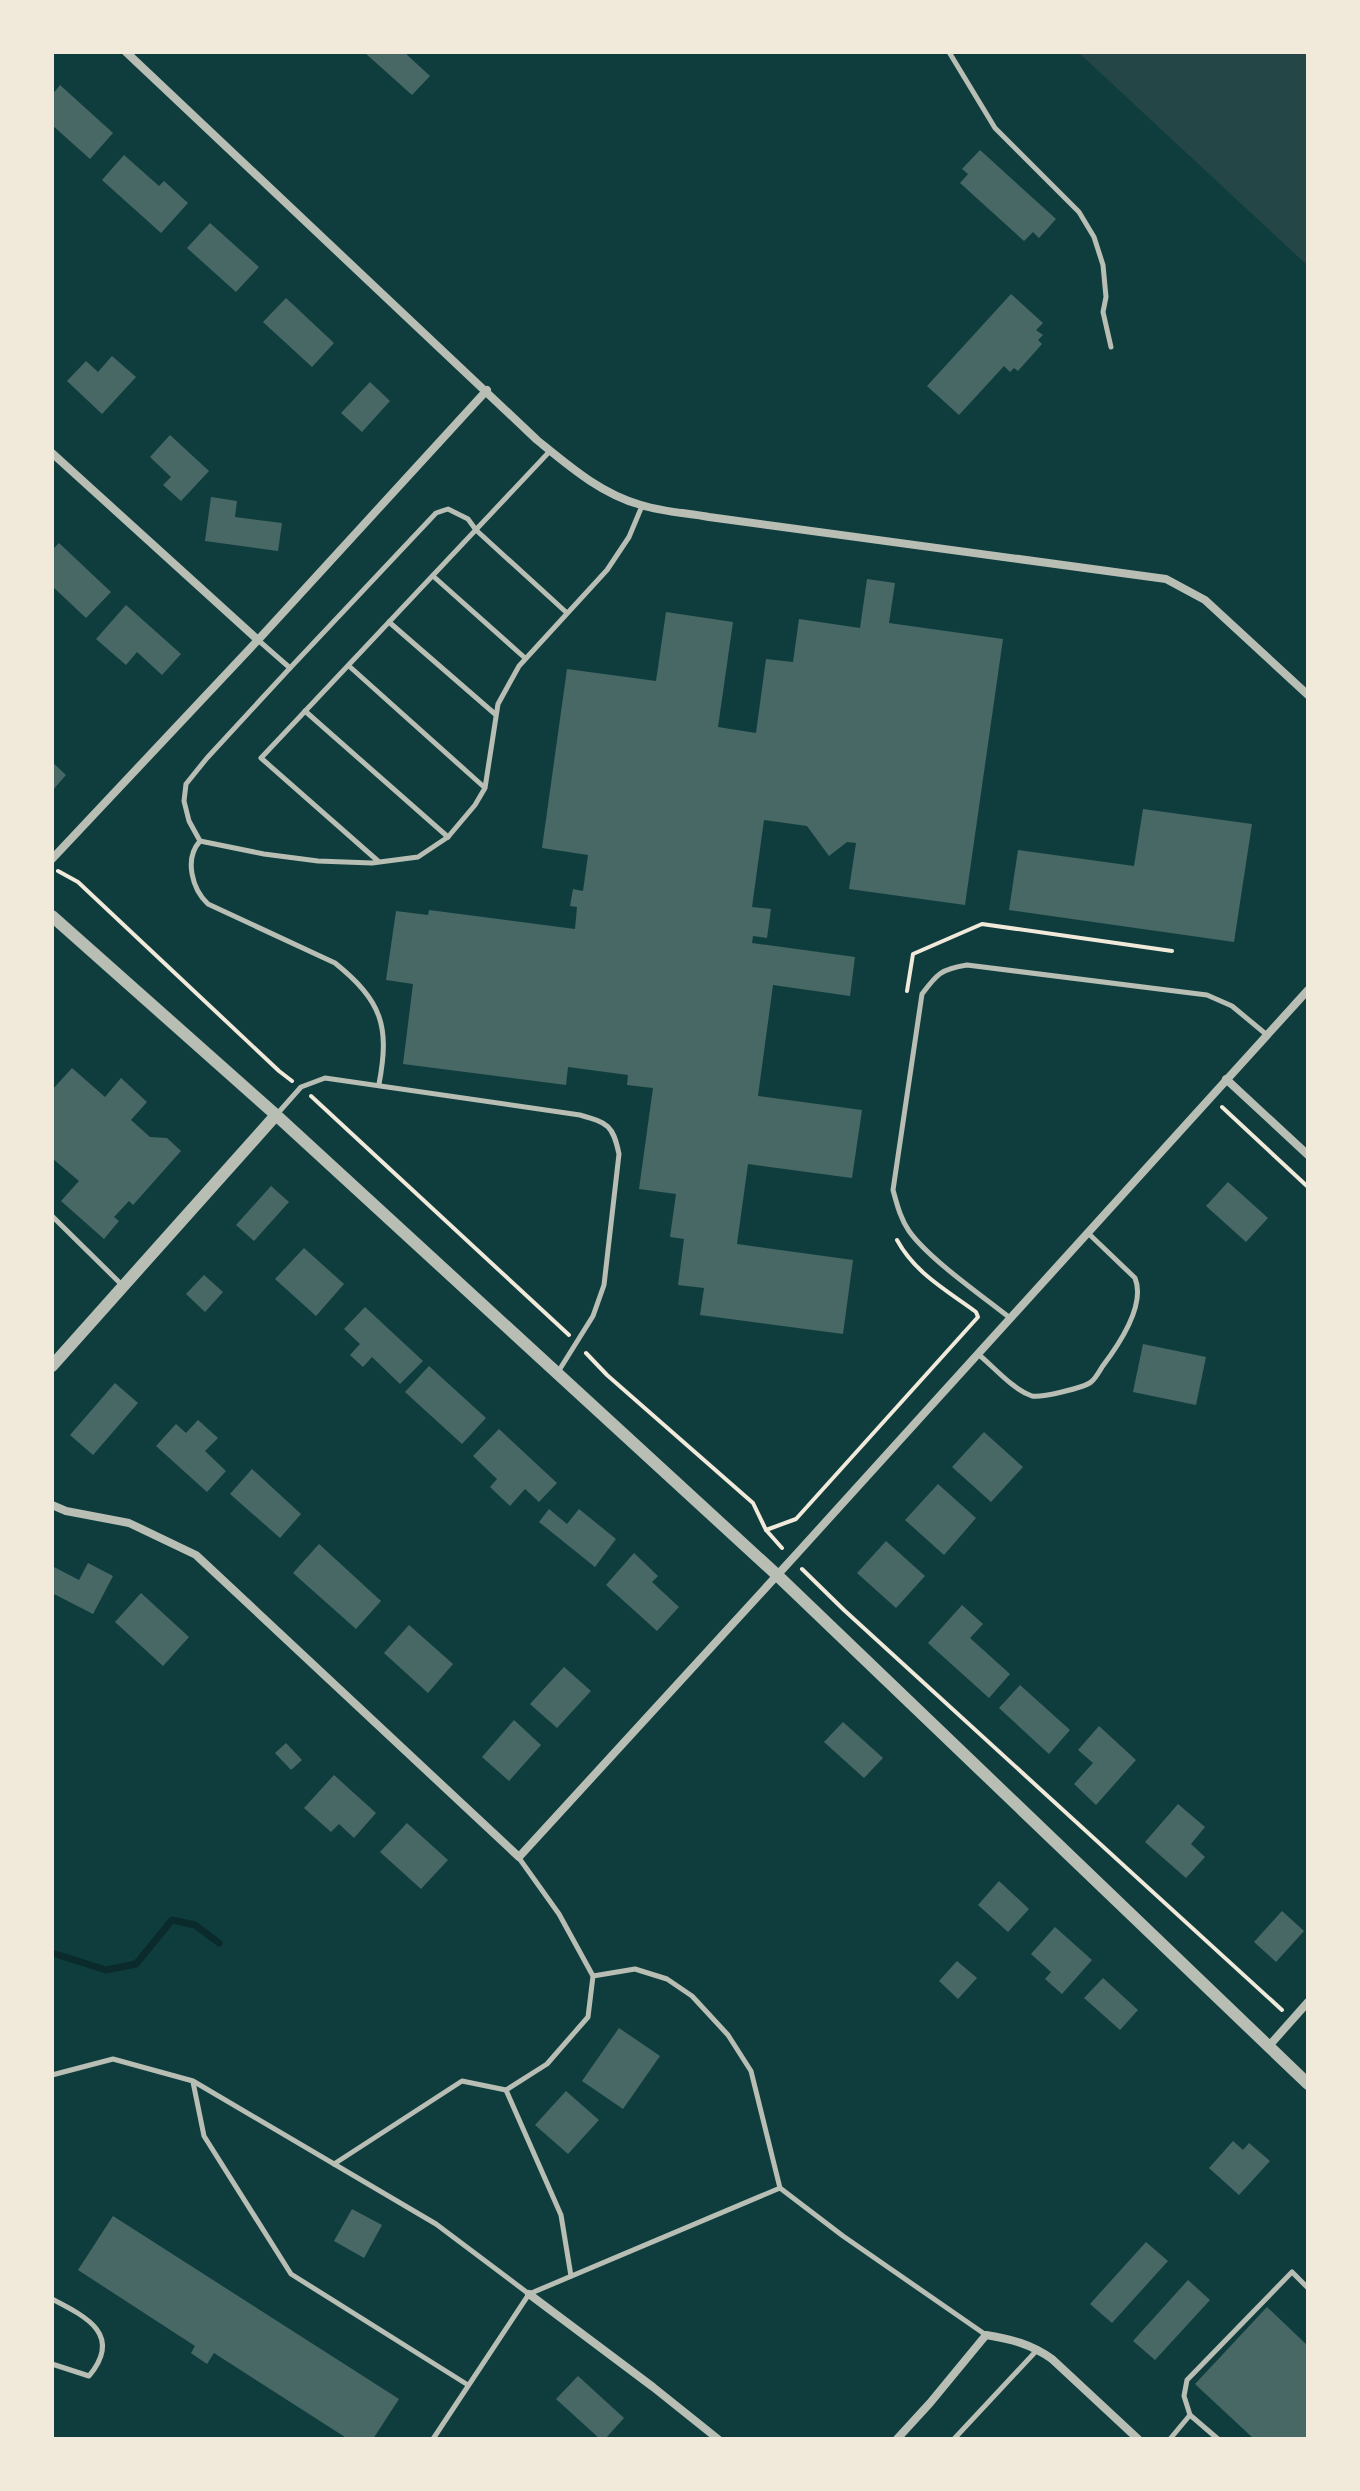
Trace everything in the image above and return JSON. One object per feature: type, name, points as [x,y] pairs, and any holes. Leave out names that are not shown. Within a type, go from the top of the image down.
[{"type":"street","points":[[126,52],[550,451],[609,493],[642,506],[709,517],[1166,579],[1205,600],[1308,695]]},
{"type":"street","points":[[52,859],[487,390]]},
{"type":"street","points":[[52,453],[258,640]]},
{"type":"street","points":[[52,916],[276,1115],[777,1575],[1308,2084]]},
{"type":"street","points":[[52,1505],[66,1511],[129,1523],[196,1555],[519,1857],[1308,990]]},
{"type":"street","points":[[1226,1079],[1308,1155]]},
{"type":"street","points":[[52,1366],[276,1115]]},
{"type":"street","points":[[1268,2047],[1308,2002]]},
{"type":"street","points":[[529,2294],[718,2439]]},
{"type":"street","points":[[897,2439],[986,2335],[1014,2339],[1038,2349],[1138,2439]]},
{"type":"lane","points":[[949,52],[995,128],[1079,212],[1094,237],[1103,265],[1106,297],[1103,312],[1111,347]]},
{"type":"lane","points":[[379,862],[261,758],[550,451]]},
{"type":"lane","points":[[567,613],[476,530],[468,519],[448,509],[436,513],[186,784],[184,801],[189,821],[200,841],[305,859],[379,862],[418,857],[448,837],[485,788],[498,704],[511,679],[525,658],[567,613],[607,570],[629,537],[642,506]]},
{"type":"lane","points":[[433,576],[525,658]]},
{"type":"lane","points":[[389,622],[496,715]]},
{"type":"lane","points":[[258,640],[290,668]]},
{"type":"lane","points":[[349,666],[485,788]]},
{"type":"lane","points":[[305,711],[448,837]]},
{"type":"lane","points":[[200,841],[194,847],[191,872],[200,896],[208,904],[335,963],[372,1001],[384,1031],[385,1049],[379,1084]]},
{"type":"lane","points":[[1010,1318],[934,1256],[910,1232],[899,1213],[893,1190],[922,994],[936,975],[947,968],[967,965],[1207,995],[1232,1006],[1267,1035]]},
{"type":"lane","points":[[276,1115],[301,1087],[325,1078],[580,1115],[603,1122],[615,1134],[619,1154],[604,1285],[593,1316],[557,1373]]},
{"type":"lane","points":[[52,1216],[123,1286]]},
{"type":"lane","points":[[978,1354],[1017,1387],[1033,1396],[1090,1383],[1128,1326],[1138,1286],[1135,1278],[1088,1233]]},
{"type":"lane","points":[[334,2164],[462,2081],[506,2090],[547,2064],[588,2017],[593,1976],[559,1914],[519,1857]]},
{"type":"lane","points":[[593,1976],[635,1969],[667,1979],[692,1996],[728,2035],[751,2071],[780,2188],[843,2236],[986,2335]]},
{"type":"lane","points":[[52,2075],[113,2059],[193,2081],[436,2224],[529,2294]]},
{"type":"lane","points":[[193,2081],[204,2136],[291,2274],[468,2385]]},
{"type":"lane","points":[[506,2090],[561,2215],[571,2276]]},
{"type":"lane","points":[[433,2439],[529,2294],[780,2188]]},
{"type":"lane","points":[[1218,2439],[1190,2415],[1184,2396],[1187,2380],[1292,2272],[1308,2288]]},
{"type":"lane","points":[[52,2299],[81,2314],[98,2329],[104,2346],[100,2363],[89,2376],[52,2364]]},
{"type":"lane","points":[[954,2439],[1038,2349]]},
{"type":"lane","points":[[1170,2439],[1190,2415]]},
{"type":"path","points":[[52,868],[78,882],[279,1071],[301,1087],[577,1343],[607,1375],[753,1503],[766,1530],[844,1610],[1292,2019]]},
{"type":"path","points":[[906,999],[913,954],[982,924],[1172,951]]},
{"type":"path","points":[[1211,1097],[1308,1187]]},
{"type":"path","points":[[766,1530],[796,1519],[978,1317],[976,1312],[922,1274],[905,1255],[892,1231]]},
{"type":"shaded area","points":[[1078,52],[1308,52],[1308,266]]},
{"type":"building","points":[[364,52],[404,52],[430,76],[412,95]]},
{"type":"building","points":[[60,85],[113,133],[90,159],[52,125],[52,95]]},
{"type":"building","points":[[980,150],[1056,219],[1039,238],[1033,232],[1024,241],[960,183],[968,174],[962,169]]},
{"type":"building","points":[[124,155],[159,186],[164,181],[188,203],[161,233],[102,180]]},
{"type":"building","points":[[210,223],[259,267],[236,292],[187,248]]},
{"type":"building","points":[[1011,294],[1043,323],[1036,330],[1043,335],[1038,340],[1042,344],[1018,371],[1014,368],[1010,372],[1004,366],[959,415],[927,386]]},
{"type":"building","points":[[286,298],[334,343],[312,367],[263,322]]},
{"type":"building","points":[[112,356],[136,377],[102,414],[67,381],[86,361],[98,372]]},
{"type":"building","points":[[370,382],[390,401],[362,432],[341,413]]},
{"type":"building","points":[[170,435],[209,471],[181,501],[163,485],[171,477],[150,457]]},
{"type":"building","points":[[211,497],[237,501],[235,517],[282,523],[278,551],[205,541]]},
{"type":"building","points":[[59,543],[111,592],[86,618],[52,586],[52,550]]},
{"type":"building","points":[[867,579],[895,583],[889,623],[1003,639],[965,905],[849,889],[856,843],[847,842],[829,856],[807,826],[764,820],[752,907],[771,909],[767,938],[753,936],[752,943],[855,957],[850,996],[773,985],[758,1096],[862,1110],[852,1178],[748,1164],[737,1244],[853,1260],[843,1334],[700,1315],[704,1288],[678,1285],[684,1239],[670,1237],[676,1194],[639,1189],[653,1088],[627,1085],[628,1075],[568,1067],[566,1085],[403,1064],[413,984],[386,980],[396,911],[428,915],[429,910],[575,929],[577,907],[570,906],[573,889],[583,891],[588,855],[542,848],[567,669],[656,681],[666,612],[733,622],[718,727],[756,733],[766,659],[793,662],[799,619],[860,628]]},
{"type":"building","points":[[126,605],[181,654],[162,675],[137,652],[126,665],[96,639]]},
{"type":"building","points":[[52,762],[66,775],[52,791]]},
{"type":"building","points":[[1143,809],[1252,824],[1234,942],[1009,910],[1018,850],[1134,866]]},
{"type":"building","points":[[72,1068],[105,1097],[121,1078],[147,1102],[131,1120],[150,1137],[167,1138],[181,1151],[133,1205],[129,1201],[114,1217],[119,1221],[104,1239],[61,1201],[79,1181],[53,1159],[52,1090]]},
{"type":"building","points":[[1228,1182],[1268,1218],[1246,1242],[1206,1206]]},
{"type":"building","points":[[271,1186],[289,1202],[254,1241],[236,1225]]},
{"type":"building","points":[[304,1248],[344,1284],[316,1316],[275,1279]]},
{"type":"building","points":[[204,1275],[223,1292],[205,1312],[186,1294]]},
{"type":"building","points":[[365,1307],[423,1361],[400,1384],[372,1357],[363,1367],[350,1355],[360,1344],[344,1329]]},
{"type":"building","points":[[1143,1344],[1206,1357],[1196,1405],[1133,1392]]},
{"type":"building","points":[[429,1366],[486,1418],[462,1444],[405,1392]]},
{"type":"building","points":[[115,1383],[138,1403],[93,1455],[70,1435]]},
{"type":"building","points":[[198,1420],[218,1438],[205,1451],[226,1471],[207,1492],[156,1446],[176,1424],[186,1433]]},
{"type":"building","points":[[499,1429],[557,1483],[539,1502],[525,1489],[510,1506],[490,1487],[497,1479],[473,1456]]},
{"type":"building","points":[[984,1432],[1023,1467],[991,1502],[952,1467]]},
{"type":"building","points":[[252,1469],[301,1514],[280,1538],[230,1494]]},
{"type":"building","points":[[938,1484],[976,1518],[944,1555],[905,1520]]},
{"type":"building","points":[[549,1509],[567,1524],[579,1509],[616,1539],[595,1567],[539,1522]]},
{"type":"building","points":[[886,1541],[925,1576],[896,1608],[857,1573]]},
{"type":"building","points":[[319,1544],[381,1601],[356,1629],[293,1573]]},
{"type":"building","points":[[634,1553],[658,1576],[652,1582],[679,1607],[657,1631],[606,1585]]},
{"type":"building","points":[[88,1563],[113,1576],[93,1614],[52,1593],[52,1566],[79,1580]]},
{"type":"building","points":[[141,1593],[189,1637],[163,1666],[115,1622]]},
{"type":"building","points":[[962,1605],[983,1624],[970,1638],[1010,1674],[989,1698],[928,1643]]},
{"type":"building","points":[[409,1625],[453,1664],[428,1693],[384,1653]]},
{"type":"building","points":[[564,1667],[591,1691],[557,1728],[530,1704]]},
{"type":"building","points":[[1020,1685],[1070,1730],[1049,1754],[999,1708]]},
{"type":"building","points":[[514,1720],[541,1745],[509,1781],[482,1757]]},
{"type":"building","points":[[843,1722],[883,1758],[864,1778],[824,1742]]},
{"type":"building","points":[[1099,1726],[1136,1760],[1096,1805],[1074,1784],[1093,1763],[1078,1750]]},
{"type":"building","points":[[286,1743],[302,1760],[291,1770],[275,1753]]},
{"type":"building","points":[[334,1775],[376,1813],[354,1838],[339,1824],[331,1832],[304,1808]]},
{"type":"building","points":[[1178,1804],[1205,1827],[1191,1844],[1205,1857],[1186,1878],[1145,1842]]},
{"type":"building","points":[[407,1823],[448,1860],[421,1889],[380,1852]]},
{"type":"building","points":[[999,1881],[1029,1909],[1008,1932],[978,1905]]},
{"type":"building","points":[[1282,1911],[1304,1931],[1276,1962],[1254,1942]]},
{"type":"building","points":[[1055,1927],[1092,1960],[1062,1994],[1045,1979],[1051,1972],[1031,1954]]},
{"type":"building","points":[[957,1961],[977,1978],[958,1999],[939,1981]]},
{"type":"building","points":[[1103,1978],[1138,2010],[1120,2030],[1084,1998]]},
{"type":"building","points":[[619,2028],[660,2056],[623,2109],[582,2081]]},
{"type":"building","points":[[566,2091],[599,2120],[568,2154],[535,2125]]},
{"type":"building","points":[[1233,2141],[1243,2150],[1249,2143],[1270,2161],[1239,2195],[1209,2168]]},
{"type":"building","points":[[352,2209],[382,2225],[364,2258],[334,2241]]},
{"type":"building","points":[[113,2216],[399,2399],[373,2439],[348,2439],[214,2353],[207,2364],[191,2353],[195,2346],[78,2270]]},
{"type":"building","points":[[1146,2242],[1168,2261],[1112,2323],[1090,2304]]},
{"type":"building","points":[[1188,2280],[1210,2300],[1155,2360],[1133,2341]]},
{"type":"building","points":[[1267,2307],[1308,2346],[1308,2439],[1254,2439],[1195,2384]]},
{"type":"building","points":[[578,2376],[624,2418],[605,2439],[600,2439],[556,2399]]},
{"type":"waterway","points":[[52,1953],[106,1970],[136,1964],[172,1920],[195,1925],[219,1943]]}]
